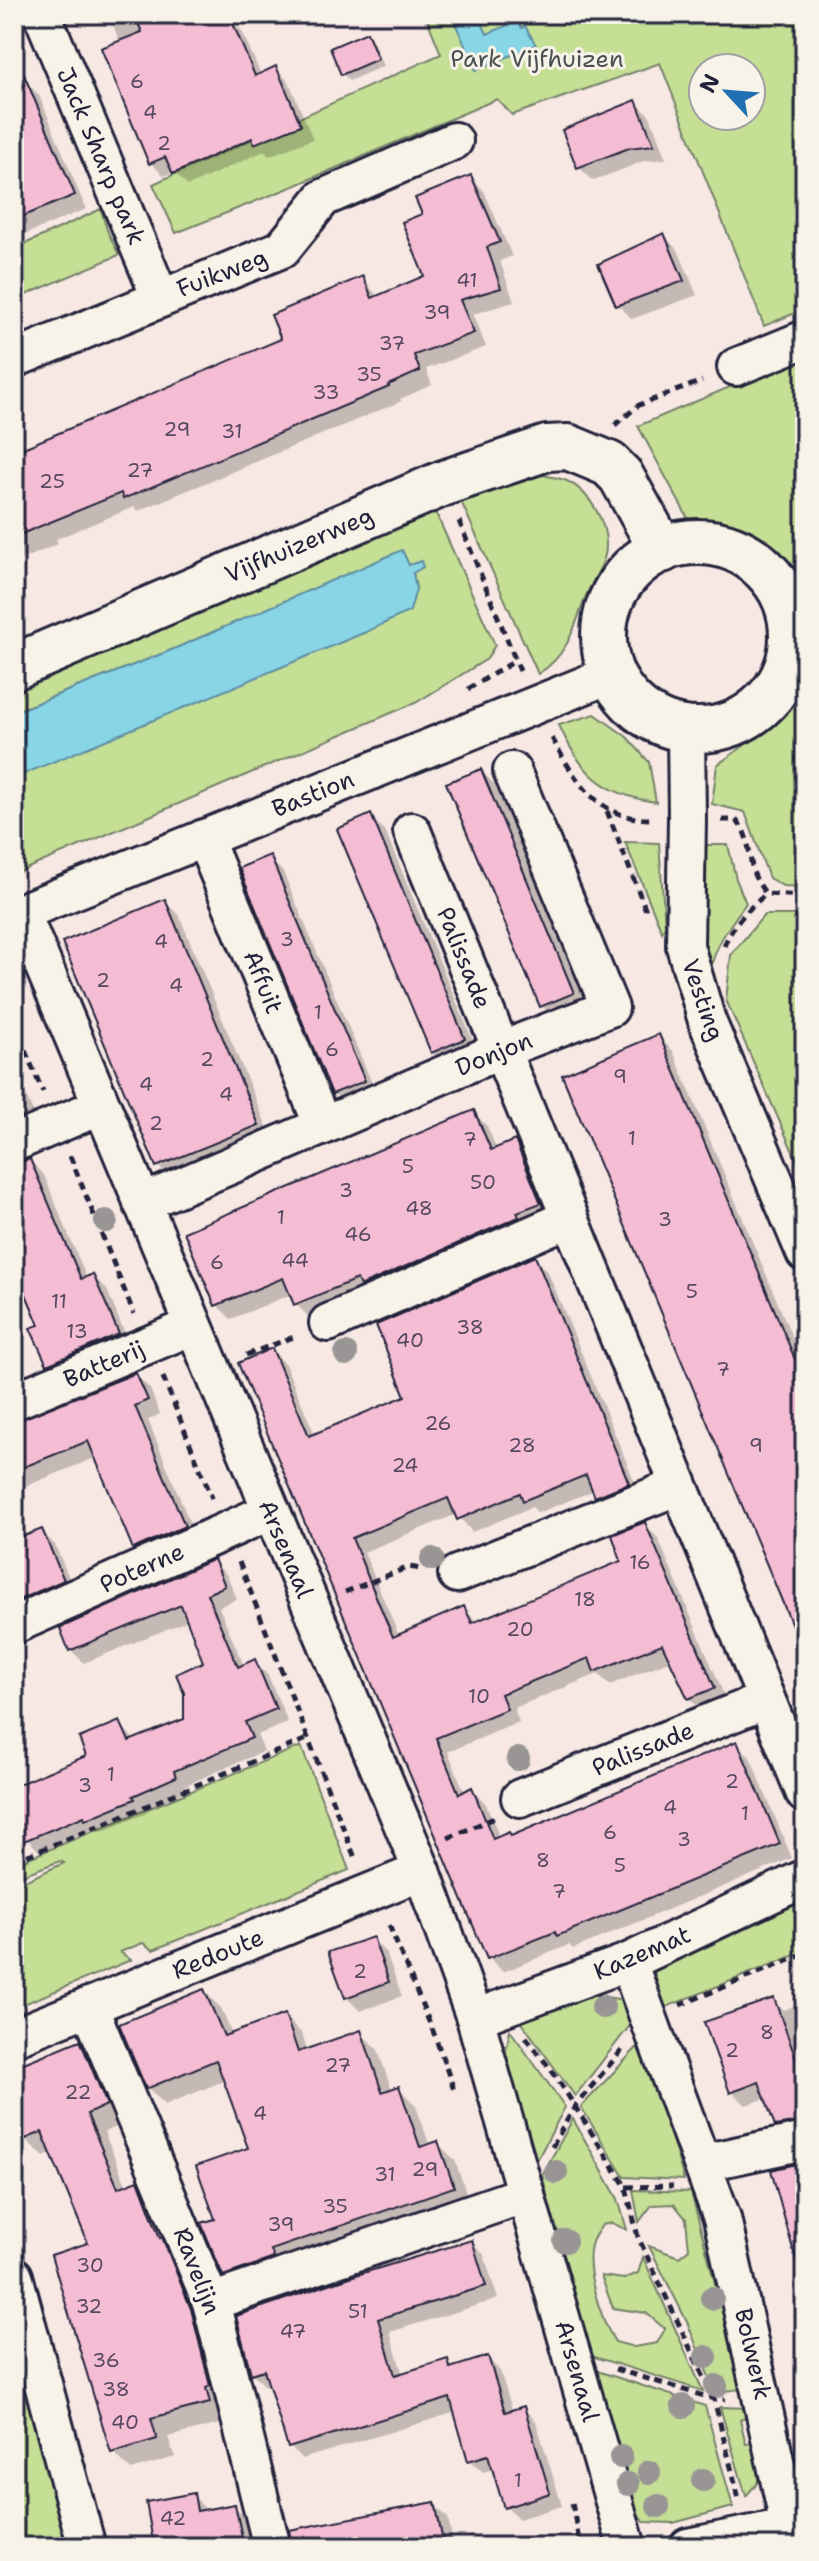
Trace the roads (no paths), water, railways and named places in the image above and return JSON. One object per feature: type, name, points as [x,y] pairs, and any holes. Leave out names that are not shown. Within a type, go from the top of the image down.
[{"type":"street","name":"Jack Sharp park","points":[[42,14],[160,297]]},
{"type":"street","name":"Fuikweg","points":[[14,359],[282,249],[323,198],[454,141]]},
{"type":"street","points":[[736,367],[805,339]]},
{"type":"street","name":"Vijfhuizerweg","points":[[14,667],[444,483],[547,448],[568,447],[609,464],[621,476],[662,550]]},
{"type":"street","points":[[686,543],[711,543],[735,550],[756,562],[796,598],[790,657],[780,683],[763,705],[740,721],[713,729],[686,730],[655,720],[629,701],[612,674],[604,645],[606,615],[618,588],[636,565],[662,550],[686,543]]},
{"type":"street","name":"Bastion","points":[[17,914],[612,674]]},
{"type":"street","name":"Vesting","points":[[686,730],[685,946],[707,1021],[805,1253]]},
{"type":"street","name":"Donjon","points":[[142,1203],[501,1050],[610,1008],[512,771]]},
{"type":"street","name":"Palissade","points":[[412,831],[805,1794]]},
{"type":"street","name":"Affuit","points":[[204,838],[323,1126]]},
{"type":"street","name":"Arsenaal","points":[[17,914],[101,1106],[418,1862],[489,2013],[526,2194],[627,2547]]},
{"type":"street","points":[[14,1143],[101,1106]]},
{"type":"street","points":[[328,1323],[570,1218]]},
{"type":"street","name":"Batterij","points":[[14,1401],[193,1326]]},
{"type":"street","points":[[457,1574],[679,1486]]},
{"type":"street","name":"Poterne","points":[[14,1625],[271,1511]]},
{"type":"street","name":"Palissade","points":[[520,1798],[766,1700]]},
{"type":"street","name":"Redoute","points":[[14,2037],[373,1891],[418,1862]]},
{"type":"street","name":"Kazemat","points":[[489,2013],[628,1962],[805,1878]]},
{"type":"street","name":"Bolwerk","points":[[628,1962],[722,2218],[793,2537]]},
{"type":"street","name":"Ravelijn","points":[[89,2006],[211,2302],[272,2547]]},
{"type":"street","points":[[702,2163],[805,2141]]},
{"type":"street","points":[[211,2302],[526,2194]]},
{"type":"street","points":[[16,2286],[87,2547]]},
{"type":"street","points":[[688,2547],[756,2534],[793,2537]]},
{"type":"water","points":[[451,14],[478,14],[487,34],[518,21],[522,28],[525,26],[536,45],[476,70]]},
{"type":"water","points":[[402,550],[409,565],[421,561],[423,567],[413,573],[416,589],[410,611],[14,778],[14,712],[169,651]]},
{"type":"park label","name":"Park Vijfhuizen","points":[[537,59]]}]
